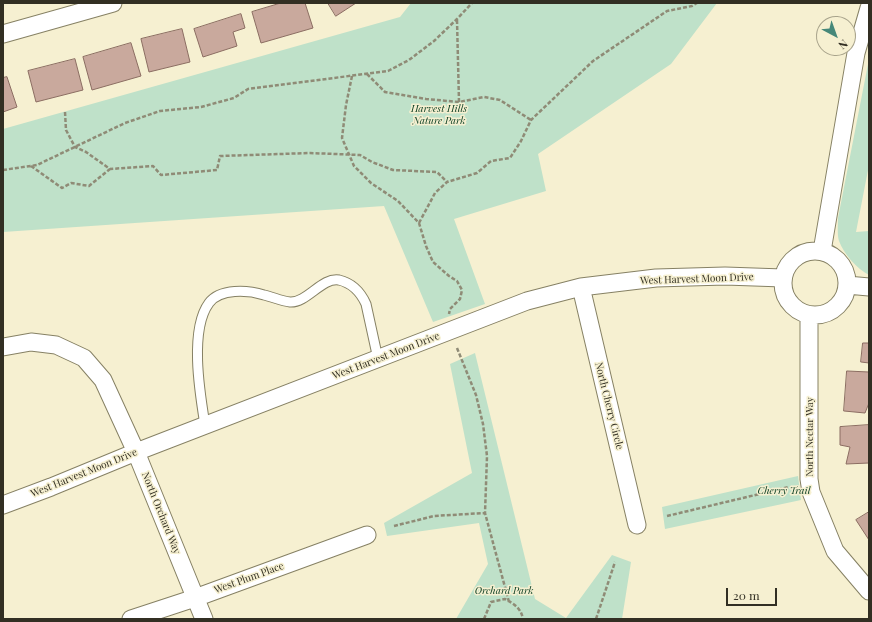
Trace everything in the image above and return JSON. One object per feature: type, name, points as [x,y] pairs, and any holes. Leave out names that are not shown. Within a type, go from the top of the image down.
[{"type":"street","points":[[3,34],[113,3]]},
{"type":"street","points":[[822,251],[856,53],[869,8]]},
{"type":"street","points":[[811,251],[822,251],[830,254],[838,260],[843,267],[847,275],[845,295],[839,304],[831,311],[820,315],[809,315],[792,305],[786,297],[783,278],[787,268],[793,260],[801,254],[811,251]]},
{"type":"street","name":"West Harvest Moon Drive","points":[[3,505],[205,425],[527,301],[581,287],[656,278],[725,276],[783,278]]},
{"type":"street","points":[[847,285],[869,287]]},
{"type":"street","name":"North Cherry Circle","points":[[581,287],[637,525]]},
{"type":"street","name":"North Nectar Way","points":[[809,315],[809,480],[811,492],[835,551],[869,590]]},
{"type":"street","name":"North Orchard Way","points":[[3,347],[31,342],[56,346],[84,358],[103,380],[136,452],[204,619]]},
{"type":"street","name":"West Plum Place","points":[[131,619],[195,598],[367,535]]},
{"type":"lane","points":[[205,425],[198,382],[199,331],[205,310],[214,297],[229,292],[246,292],[263,294],[280,300],[292,302],[333,280],[340,281],[350,285],[360,293],[366,304],[378,358]]},
{"type":"path","points":[[3,170],[37,165],[125,123],[160,111],[201,107],[234,98],[248,89],[388,71],[409,60],[434,41],[457,20],[472,3]]},
{"type":"path","points":[[419,223],[435,193],[447,182],[477,173],[491,161],[510,158],[521,141],[531,120],[593,61],[667,11],[692,6],[697,3]]},
{"type":"path","points":[[457,20],[459,102]]},
{"type":"path","points":[[367,74],[385,92],[426,99],[459,102],[484,96],[500,100],[531,120]]},
{"type":"path","points":[[352,76],[346,105],[342,138],[354,166],[370,183],[398,201],[419,223],[433,262],[449,276],[457,280],[462,290],[460,299],[450,309],[449,316]]},
{"type":"path","points":[[65,112],[66,130],[75,147],[86,152],[110,169]]},
{"type":"path","points":[[31,166],[62,188],[71,183],[89,186],[110,169],[153,166],[161,176],[217,170],[220,156],[310,152],[360,155],[372,162],[394,170],[437,172],[447,182]]},
{"type":"path","points":[[458,348],[476,396],[483,424],[487,456],[484,513],[509,602]]},
{"type":"path","points":[[667,516],[789,487]]},
{"type":"path","points":[[394,526],[434,516],[484,513]]},
{"type":"path","points":[[596,619],[615,562]]},
{"type":"path","points":[[484,619],[491,602],[505,599],[518,607],[522,613],[523,619]]},
{"type":"green space","name":"Harvest Hills Nature Park","points":[[411,3],[717,3],[671,64],[538,154],[546,191],[454,219],[485,304],[433,322],[384,206],[3,232],[3,129],[400,17]]},
{"type":"green space","points":[[869,59],[869,165],[856,232],[869,231],[869,275],[856,265],[844,251],[839,241],[838,218]]},
{"type":"green space","name":"Orchard Park","points":[[475,353],[535,599],[566,618],[612,555],[631,562],[622,619],[456,619],[488,564],[479,523],[387,536],[384,523],[472,473],[450,364]]},
{"type":"green space","name":"Cherry Trail","points":[[798,476],[801,500],[665,529],[662,507]]},
{"type":"building","points":[[281,3],[305,3],[313,28],[261,43],[252,12]]},
{"type":"building","points":[[328,3],[356,3],[336,16]]},
{"type":"building","points":[[241,14],[245,28],[233,32],[237,46],[203,57],[194,29]]},
{"type":"building","points":[[182,29],[190,62],[149,72],[141,39]]},
{"type":"building","points":[[131,43],[141,76],[92,90],[83,57]]},
{"type":"building","points":[[75,59],[83,90],[36,102],[28,71]]},
{"type":"building","points":[[7,77],[17,107],[3,112],[3,78]]},
{"type":"building","points":[[863,343],[869,343],[869,363],[861,362]]},
{"type":"building","points":[[847,371],[869,372],[869,403],[865,413],[844,411]]},
{"type":"building","points":[[869,425],[869,463],[846,464],[850,447],[840,445],[840,427]]},
{"type":"building","points":[[869,512],[869,540],[856,520]]}]
